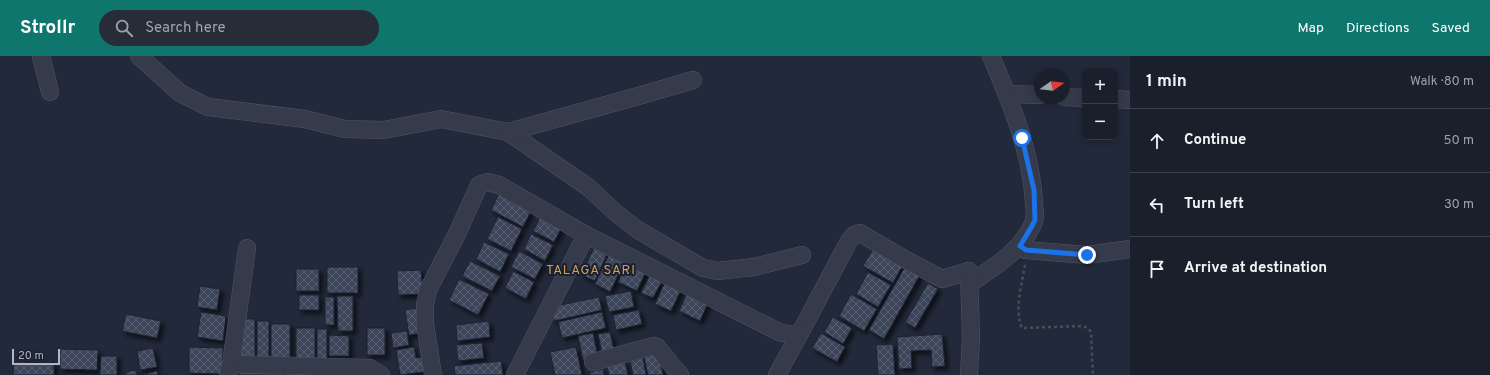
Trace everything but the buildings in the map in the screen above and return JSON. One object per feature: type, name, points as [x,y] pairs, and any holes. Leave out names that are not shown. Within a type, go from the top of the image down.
[{"type":"street","points":[[41,56],[50,92]]},
{"type":"street","points":[[139,56],[180,93],[208,107],[304,119],[345,128],[384,130],[441,119],[508,132],[588,187],[616,213],[638,230],[702,268],[717,271],[754,267],[802,255]]},
{"type":"street","points":[[991,56],[1007,94],[1022,138],[1034,190],[1035,220],[1023,248]]},
{"type":"street","points":[[508,132],[693,80]]},
{"type":"street","points":[[1007,94],[1034,95]]},
{"type":"street","points":[[1070,97],[1082,98]]},
{"type":"street","points":[[1118,99],[1130,100]]},
{"type":"street","points":[[433,375],[425,324],[425,305],[428,290],[479,185],[488,182],[499,185],[586,235],[779,332],[791,335],[800,333]]},
{"type":"street","points":[[778,375],[849,241],[854,235],[860,232],[906,260],[942,279],[969,271]]},
{"type":"street","points":[[515,375],[586,235]]},
{"type":"street","points":[[247,248],[230,370],[342,371],[370,368],[381,375]]},
{"type":"street","points":[[969,271],[975,280],[1011,254],[1023,248],[1087,255],[1130,249]]},
{"type":"street","points":[[969,271],[971,338],[969,375]]},
{"type":"street","points":[[593,362],[654,346],[657,347],[680,375]]},
{"type":"path","points":[[1023,248],[1019,311],[1019,321],[1022,328],[1082,326],[1088,328],[1091,332],[1093,375]]},
{"type":"district","name":"TALAGA SARI","points":[[591,271]]},
{"type":"route","points":[[1022,138],[1034,190],[1035,220],[1020,246],[1026,250],[1087,255]]}]
